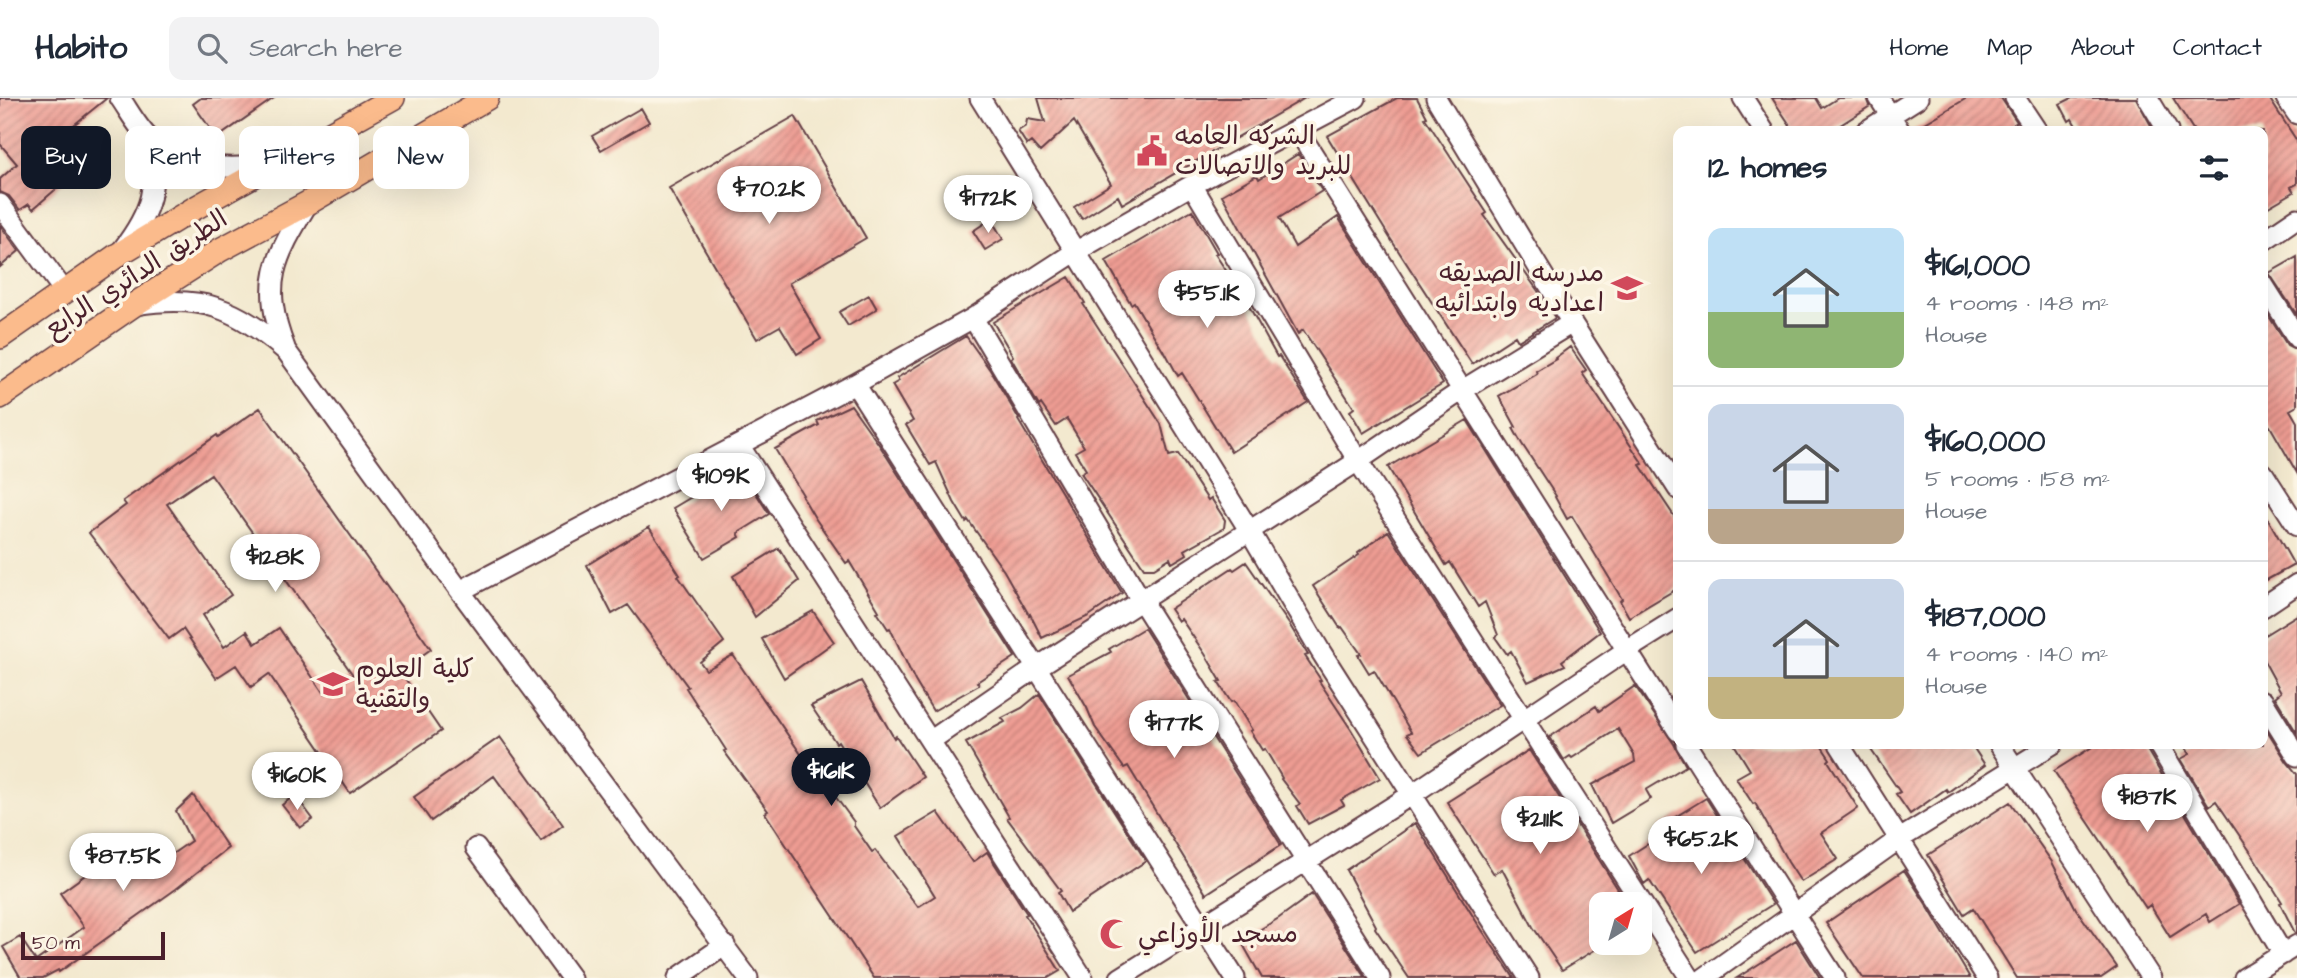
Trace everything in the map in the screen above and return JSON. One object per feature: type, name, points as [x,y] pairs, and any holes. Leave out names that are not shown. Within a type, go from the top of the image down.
[{"type":"main road","name":"الطريق الدائري الرابع","points":[[343,126],[393,98]]},
{"type":"main road","name":"الطريق الدائري الرابع","points":[[0,397],[132,306],[220,250],[308,203],[487,98]]},
{"type":"main road","name":"الطريق الدائري الرابع","points":[[0,337],[118,254],[239,184]]},
{"type":"street","points":[[120,98],[140,126]]},
{"type":"street","points":[[980,98],[1250,530],[1321,652],[1410,795],[1529,978]]},
{"type":"street","points":[[460,591],[855,384],[973,318],[1075,252],[1192,185],[1356,98]]},
{"type":"street","points":[[1436,98],[1572,323],[1673,481]]},
{"type":"street","points":[[1743,98],[1761,126]]},
{"type":"street","points":[[1879,98],[1895,123],[1918,98]]},
{"type":"street","points":[[2015,98],[2034,126]]},
{"type":"street","points":[[2148,98],[2165,126]]},
{"type":"street","points":[[2286,98],[2297,114]]},
{"type":"street","points":[[1297,129],[1673,723]]},
{"type":"street","points":[[1192,185],[1358,461],[1690,978]]},
{"type":"street","points":[[118,254],[139,228],[152,189]]},
{"type":"street","points":[[287,352],[276,324],[272,299],[274,273],[281,248],[308,203]]},
{"type":"street","points":[[0,204],[64,291]]},
{"type":"street","points":[[2268,238],[2297,218]]},
{"type":"street","points":[[2268,292],[2297,338]]},
{"type":"street","points":[[132,306],[187,301],[216,307],[238,315],[259,328],[287,352],[460,591],[748,978]]},
{"type":"street","points":[[973,318],[1141,600],[1380,978]]},
{"type":"street","points":[[930,741],[1036,668],[1464,390],[1572,323]]},
{"type":"street","points":[[855,384],[1234,978]]},
{"type":"street","points":[[739,445],[1083,978]]},
{"type":"street","points":[[2268,481],[2297,526]]},
{"type":"street","points":[[2268,604],[2297,584]]},
{"type":"street","points":[[1120,978],[1410,795],[1673,621]]},
{"type":"street","points":[[2268,709],[2297,755]]},
{"type":"street","points":[[1689,749],[1835,978]]},
{"type":"street","points":[[1842,749],[1987,978]]},
{"type":"street","points":[[2002,749],[2151,978]]},
{"type":"street","points":[[1704,978],[1898,840],[2045,749]]},
{"type":"street","points":[[2161,749],[2290,949],[2244,978]]},
{"type":"street","points":[[476,849],[571,978]]},
{"type":"street","points":[[678,978],[725,945]]},
{"type":"building","points":[[0,98],[107,98],[72,126],[21,126],[21,189],[56,189],[33,209],[29,204],[20,210],[9,196],[0,192],[0,179],[17,164],[0,144]]},
{"type":"building","points":[[201,98],[274,98],[225,132],[225,126],[209,126],[193,104]]},
{"type":"building","name":"الشركه العامه للبريد والاتصالات","points":[[1038,98],[1305,98],[1122,204],[1118,196],[1082,219],[1074,207],[1111,184],[1074,121],[1040,152],[1031,142],[1027,145],[1018,131],[1026,126],[1027,119],[1045,122]]},
{"type":"building","points":[[1397,98],[1417,98],[1427,117],[1425,118],[1487,213],[1484,215],[1555,318],[1518,341],[1515,336],[1472,364],[1327,136]]},
{"type":"building","points":[[1772,98],[1816,98],[1822,108],[1838,98],[1867,98],[1870,106],[1839,126],[1791,126]]},
{"type":"building","points":[[1967,98],[2001,98],[2017,122],[2015,126],[1920,126]]},
{"type":"building","points":[[2072,98],[2136,98],[2151,126],[2076,126],[2072,119],[2069,121],[2060,104]]},
{"type":"building","points":[[2173,98],[2269,98],[2297,141],[2297,184],[2291,187],[2294,192],[2268,207],[2268,126],[2191,126]]},
{"type":"building","points":[[641,108],[649,122],[601,150],[592,136]]},
{"type":"building","points":[[795,116],[866,238],[789,283],[821,339],[797,354],[780,326],[757,339],[669,188]]},
{"type":"building","points":[[1298,154],[1322,191],[1279,218],[1295,247],[1338,217],[1443,384],[1363,433],[1350,411],[1354,408],[1303,330],[1298,334],[1222,195],[1257,175],[1259,179]]},
{"type":"building","points":[[1192,210],[1217,253],[1215,254],[1245,299],[1277,357],[1279,356],[1308,402],[1231,452],[1182,373],[1178,376],[1106,261]]},
{"type":"building","points":[[991,219],[1003,239],[985,250],[973,231]]},
{"type":"building","points":[[0,225],[19,251],[0,267]]},
{"type":"building","points":[[2297,257],[2297,315],[2269,273]]},
{"type":"building","points":[[1069,277],[1085,303],[1083,304],[1161,424],[1169,456],[1178,454],[1208,500],[1211,498],[1225,520],[1224,528],[1185,550],[1187,554],[1172,563],[1170,558],[1154,568],[1144,568],[1081,473],[1086,470],[1075,452],[1084,447],[1067,419],[1056,426],[1041,404],[1039,406],[993,322]]},
{"type":"building","points":[[869,295],[877,309],[848,326],[839,312]]},
{"type":"building","points":[[2268,315],[2287,345],[2297,350],[2297,406],[2290,410],[2297,422],[2297,473],[2270,426],[2268,427]]},
{"type":"building","points":[[966,336],[990,370],[1122,593],[1089,616],[1042,638],[1004,571],[968,520],[966,522],[936,462],[930,465],[906,425],[913,421],[892,385],[899,381],[897,378]]},
{"type":"building","points":[[1570,347],[1586,370],[1582,373],[1673,514],[1673,591],[1629,617],[1620,601],[1622,599],[1572,516],[1567,519],[1556,496],[1522,444],[1499,396],[1537,374],[1536,371]]},
{"type":"building","points":[[851,405],[1015,657],[977,682],[979,685],[933,711],[915,681],[890,628],[888,629],[877,612],[879,611],[849,561],[846,563],[815,518],[775,449],[819,425],[817,421]]},
{"type":"building","points":[[260,408],[431,649],[400,671],[441,731],[350,793],[269,674],[251,687],[236,665],[216,678],[183,629],[169,639],[89,533],[126,505],[123,501],[217,435],[218,437]],"holes":[[[211,474],[353,675],[324,694],[279,628],[255,644],[247,631],[224,647],[203,615],[231,595],[167,504]]]},
{"type":"building","points":[[1467,420],[1600,632],[1562,661],[1565,665],[1528,682],[1511,651],[1507,654],[1495,637],[1498,635],[1485,602],[1478,607],[1450,562],[1446,565],[1388,467]]},
{"type":"building","points":[[740,468],[769,514],[738,533],[740,537],[704,558],[673,508]]},
{"type":"building","points":[[2268,519],[2294,565],[2268,579]]},
{"type":"building","points":[[649,527],[680,575],[678,576],[724,642],[700,662],[706,670],[733,655],[818,779],[821,777],[872,852],[875,850],[918,907],[935,896],[898,836],[938,812],[973,862],[987,852],[1060,971],[1048,978],[874,978],[765,813],[768,811],[724,751],[726,750],[686,688],[688,687],[628,605],[612,614],[587,565]]},
{"type":"building","points":[[1388,531],[1500,705],[1421,753],[1407,734],[1411,732],[1374,670],[1369,673],[1358,655],[1361,654],[1342,627],[1340,628],[1313,586],[1359,555],[1358,553]]},
{"type":"building","points":[[779,548],[799,581],[755,617],[733,576]]},
{"type":"building","points":[[1246,562],[1289,624],[1308,655],[1305,656],[1321,680],[1319,681],[1380,778],[1341,800],[1344,805],[1308,824],[1297,806],[1300,804],[1281,779],[1265,749],[1262,750],[1234,701],[1231,702],[1218,682],[1221,681],[1205,654],[1181,619],[1178,621],[1170,609],[1232,568],[1234,570]]},
{"type":"building","points":[[813,611],[834,642],[784,678],[762,639]]},
{"type":"building","points":[[2297,615],[2297,733],[2275,697],[2281,692],[2268,668],[2268,633]]},
{"type":"building","points":[[1144,628],[1281,845],[1206,894],[1128,766],[1124,768],[1095,727],[1068,675],[1111,652],[1109,649]]},
{"type":"building","points":[[861,681],[894,738],[896,736],[923,777],[880,808],[838,741],[836,743],[811,706]]},
{"type":"building","points":[[1635,686],[1686,766],[1646,790],[1651,799],[1611,823],[1592,785],[1635,762],[1634,755],[1618,729],[1572,758],[1570,756],[1564,760],[1550,737],[1596,706],[1599,711]]},
{"type":"building","points":[[1039,694],[1146,861],[1069,912],[1058,893],[1061,891],[1007,818],[1009,817],[966,743],[1005,722],[1002,718],[1022,708]]},
{"type":"building","points":[[2268,732],[2297,774],[2297,933],[2280,903],[2282,902],[2216,801],[2209,806],[2181,759],[2190,754],[2186,749],[2268,749]]},
{"type":"building","points":[[500,737],[563,825],[541,841],[494,776],[431,821],[414,797]]},
{"type":"building","points":[[1737,749],[1823,749],[1858,808],[1821,833],[1838,859],[1801,882],[1755,803],[1753,804],[1736,778],[1750,770]]},
{"type":"building","points":[[1870,749],[1974,749],[1985,765],[1948,792],[1946,789],[1910,814],[1896,794],[1900,792]]},
{"type":"building","points":[[2089,749],[2147,749],[2239,904],[2210,922],[2206,914],[2170,937],[2150,905],[2146,908],[2054,771]]},
{"type":"building","points":[[1529,750],[1620,892],[1589,892],[1589,953],[1562,970],[1533,927],[1502,869],[1494,874],[1447,802]]},
{"type":"building","points":[[193,795],[228,848],[176,889],[59,972],[58,970],[43,978],[21,978],[3,947],[20,937],[36,961],[84,927],[60,893],[130,843],[149,870],[191,841],[176,811]]},
{"type":"building","points":[[295,795],[313,819],[300,828],[282,805]]},
{"type":"building","points":[[1706,798],[1773,904],[1697,952],[1649,880],[1644,884],[1629,856],[1663,834],[1659,827]]},
{"type":"building","points":[[2010,802],[2052,862],[2076,909],[2117,967],[2101,978],[2017,978],[1973,908],[1964,914],[1928,855]]},
{"type":"building","points":[[1415,823],[1514,978],[1409,978],[1375,928],[1346,870]]},
{"type":"building","points":[[1904,870],[1970,978],[1863,978],[1826,923]]},
{"type":"building","points":[[1312,894],[1366,978],[1262,978],[1241,941]]},
{"type":"building","points":[[1796,940],[1820,978],[1737,978],[1762,962]]},
{"type":"place","name":"الشركه العامه للبريد والاتصالات","points":[[1152,151]]},
{"type":"place","name":"مدرسه الصديقه اعداديه وابتدائيه","points":[[1627,288]]},
{"type":"place","name":"كلية العلوم والتقنية","points":[[333,684]]},
{"type":"place","name":"مسجد الأوزاعي","points":[[1115,934]]}]
